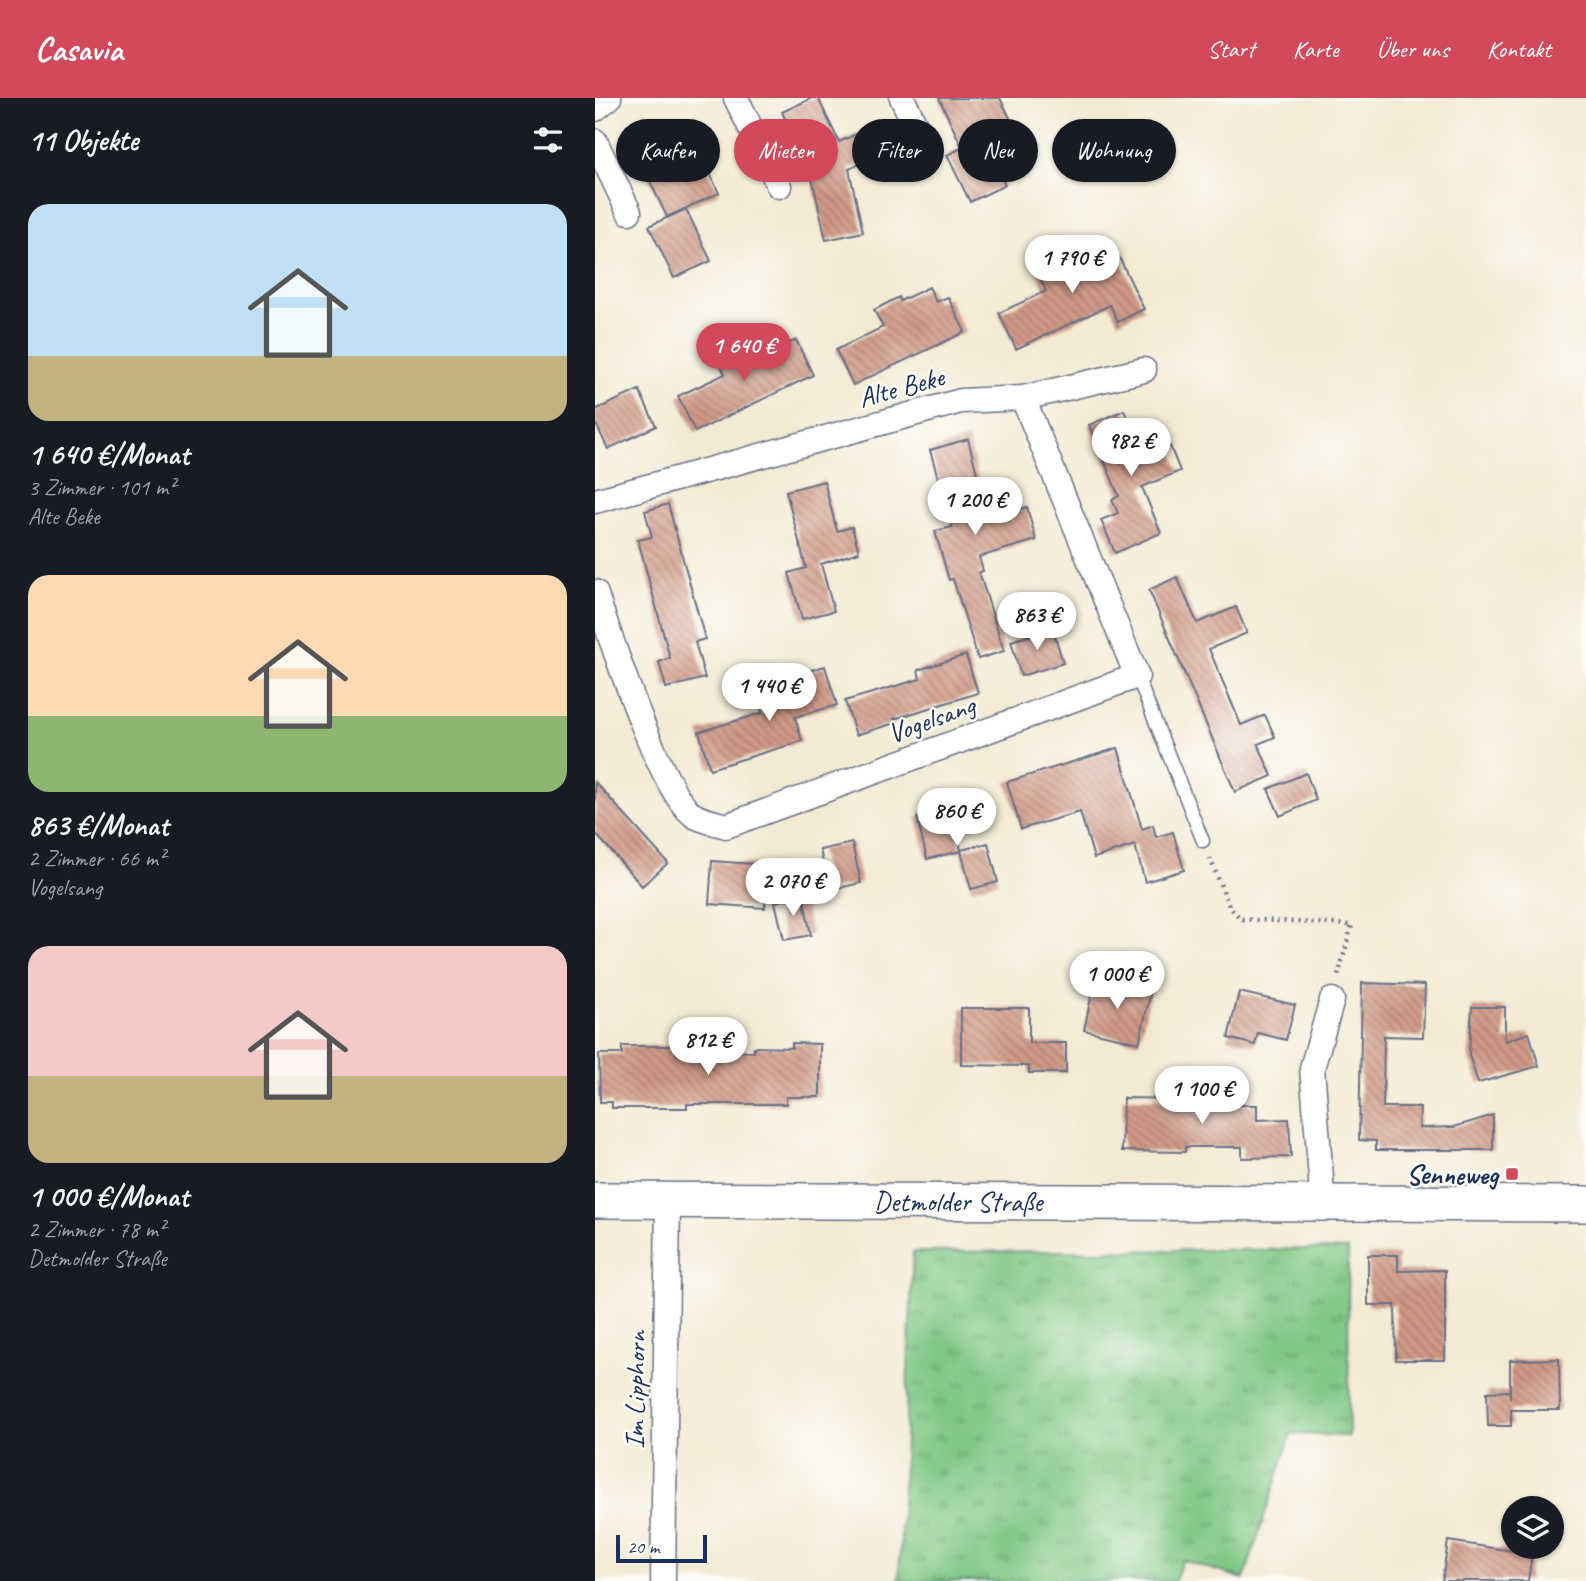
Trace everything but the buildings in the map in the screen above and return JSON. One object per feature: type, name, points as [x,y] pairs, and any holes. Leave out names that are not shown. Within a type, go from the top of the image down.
[{"type":"street","points":[[595,109],[609,98]]},
{"type":"street","points":[[736,98],[779,186]]},
{"type":"street","points":[[902,98],[912,119]]},
{"type":"street","points":[[595,141],[629,212]]},
{"type":"street","name":"Alte Beke","points":[[595,501],[961,401],[1023,398],[1144,370]]},
{"type":"street","points":[[1023,398],[1137,676]]},
{"type":"street","name":"Vogelsang","points":[[595,592],[630,692],[670,784],[693,816],[726,826],[1137,676]]},
{"type":"street","points":[[1321,1202],[1313,1068],[1332,1000]]},
{"type":"street","name":"Detmolder Straße","points":[[595,1200],[1586,1204]]},
{"type":"street","name":"Im Lipphorn","points":[[663,1581],[668,1200]]},
{"type":"lane","points":[[1137,676],[1203,841]]},
{"type":"path","points":[[1203,841],[1229,906],[1241,919],[1352,925],[1332,1000]]},
{"type":"green space","points":[[1348,1249],[1349,1436],[1291,1434],[1244,1579],[1182,1560],[1175,1581],[899,1581],[913,1252]]},
{"type":"place","name":"Senneweg","points":[[1512,1174]]}]
